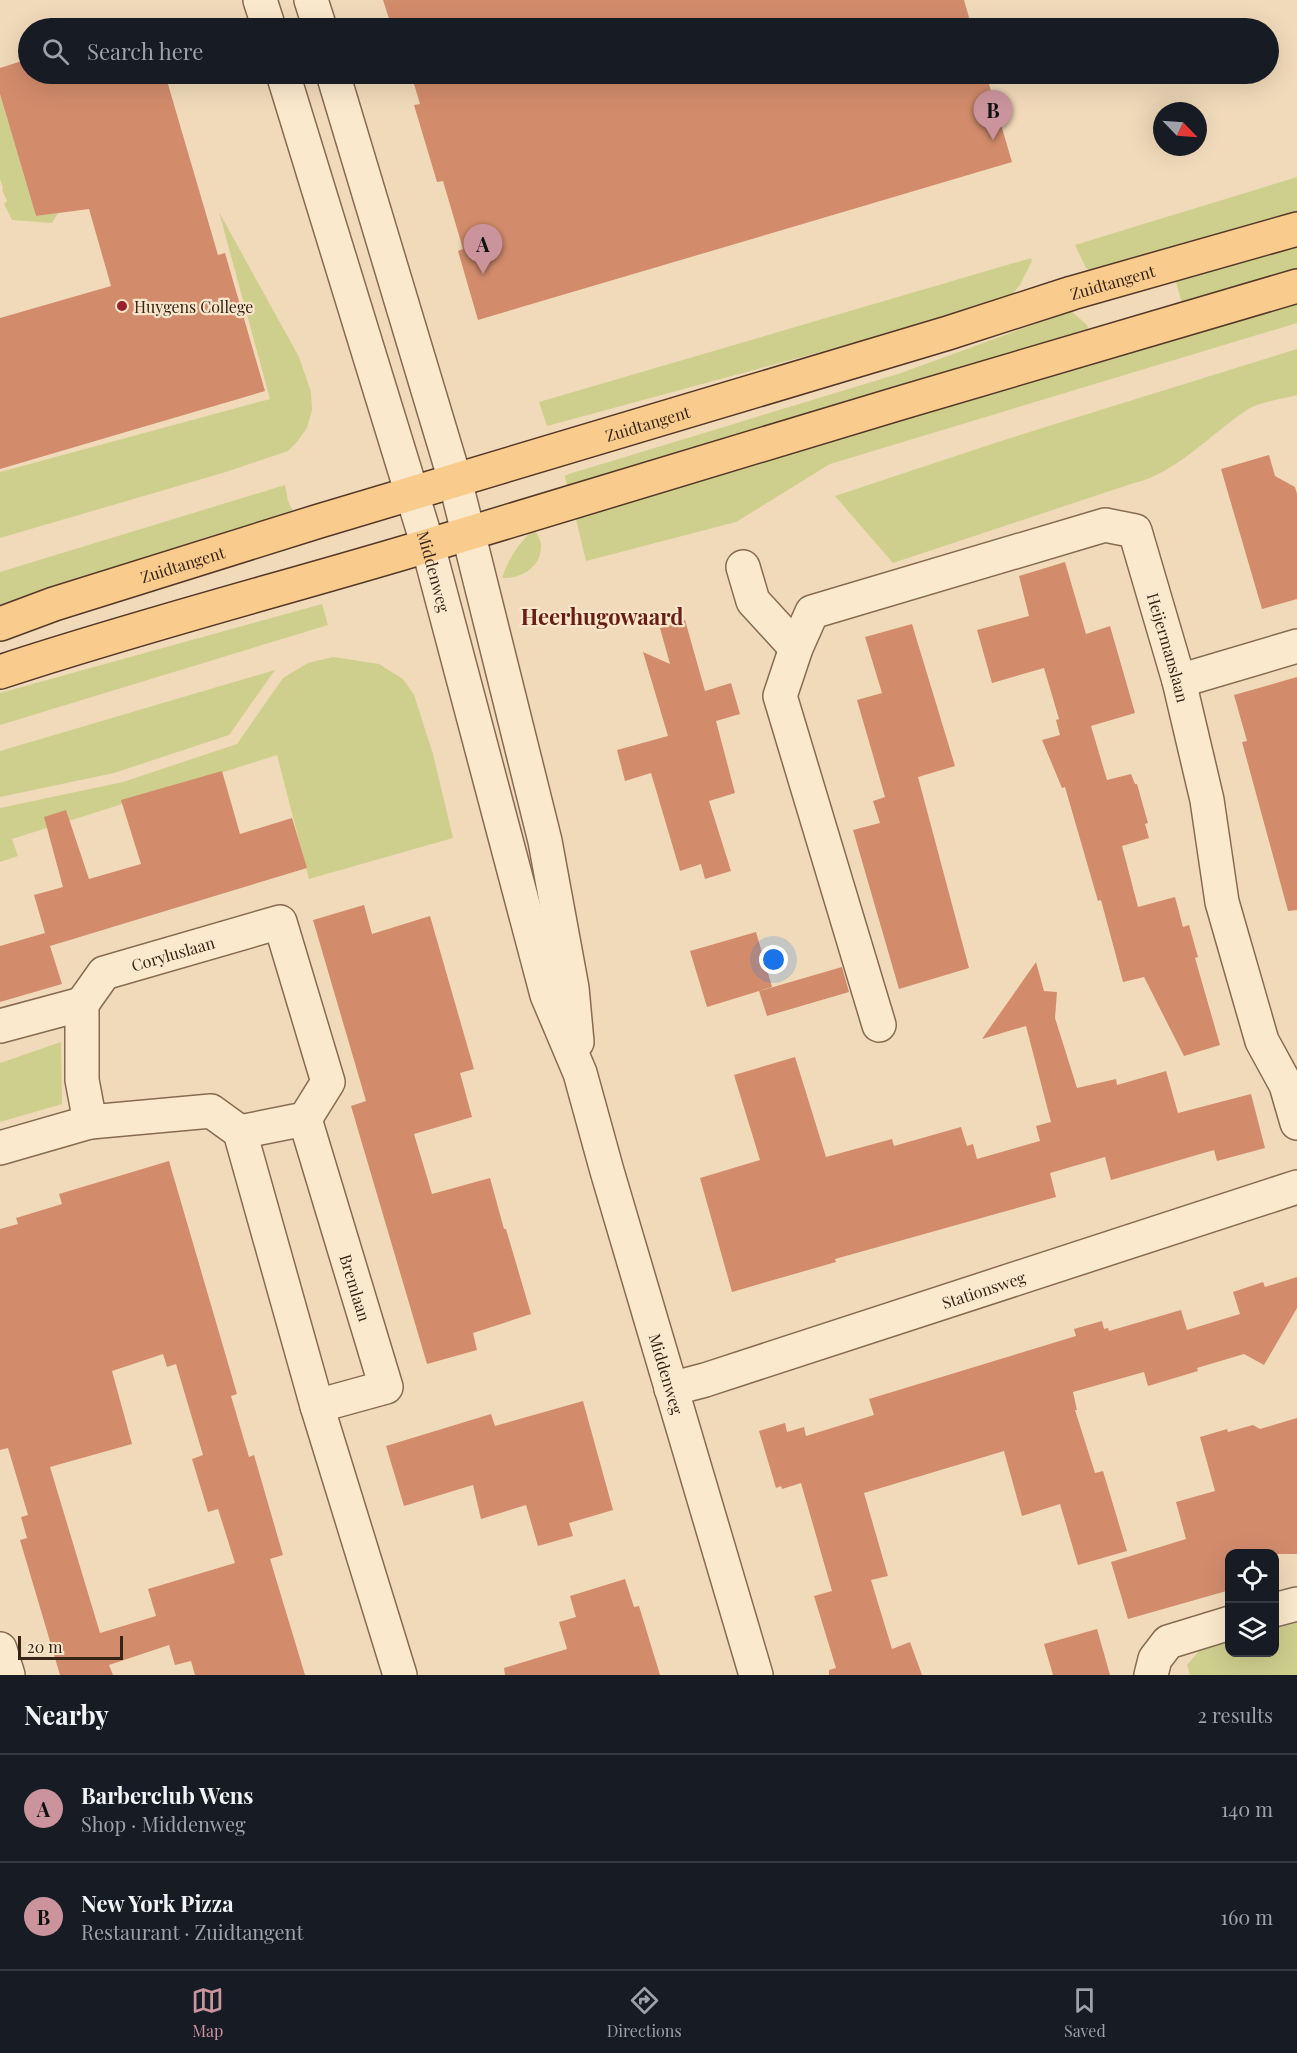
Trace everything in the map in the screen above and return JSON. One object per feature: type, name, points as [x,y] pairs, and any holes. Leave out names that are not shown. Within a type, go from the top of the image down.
[{"type":"main road","name":"Zuidtangent","points":[[0,624],[64,600],[455,480],[948,333],[1072,293],[1297,229]]},
{"type":"main road","points":[[0,672],[86,644],[428,546],[1297,286]]},
{"type":"street","points":[[260,0],[266,18]]},
{"type":"street","points":[[311,0],[317,18]]},
{"type":"street","name":"Middenweg","points":[[286,84],[413,493],[546,995],[580,1073],[756,1675]]},
{"type":"street","name":"Middenweg","points":[[336,84],[455,480],[545,841],[572,988],[580,1073]]},
{"type":"street","name":"Heijermanslaan","points":[[879,1025],[780,696],[796,648],[812,612],[1105,525],[1135,531],[1179,681],[1207,800],[1222,902],[1262,1041],[1286,1085],[1297,1124]]},
{"type":"street","points":[[743,567],[753,601],[796,648]]},
{"type":"street","points":[[1179,681],[1297,646]]},
{"type":"street","name":"Coryluslaan","points":[[82,1004],[104,973],[280,922],[328,1083],[304,1119]]},
{"type":"street","points":[[0,1026],[82,1004],[82,1080],[90,1122]]},
{"type":"street","points":[[0,1148],[90,1122],[211,1111],[240,1132],[317,1406],[400,1675]]},
{"type":"street","points":[[240,1132],[304,1119]]},
{"type":"street","name":"Bremlaan","points":[[304,1119],[386,1387],[317,1406]]},
{"type":"street","name":"Stationsweg","points":[[671,1389],[1297,1187]]},
{"type":"street","points":[[1279,1609],[1297,1604]]},
{"type":"street","points":[[1153,1667],[1168,1642],[1225,1625]]},
{"type":"street","points":[[0,1649],[8,1675]]},
{"type":"green space","points":[[0,94],[36,216],[58,213],[52,223],[12,220],[4,204],[7,201],[0,179]]},
{"type":"green space","points":[[1297,177],[1297,217],[1094,272],[1086,268],[1075,245]]},
{"type":"green space","points":[[219,212],[299,357],[311,392],[312,410],[307,428],[288,451],[226,472],[0,538],[0,472],[270,399]]},
{"type":"green space","points":[[1297,240],[1297,273],[1183,306],[1174,276]]},
{"type":"green space","points":[[1031,258],[1032,261],[1020,285],[1005,302],[547,426],[539,402]]},
{"type":"green space","points":[[1297,301],[1297,323],[830,464],[736,522],[586,561],[574,511]]},
{"type":"green space","points":[[1071,311],[1087,325],[1089,331],[567,487],[565,476],[569,474],[901,373]]},
{"type":"green space","points":[[1297,349],[1297,395],[1252,407],[1164,471],[1149,478],[893,563],[835,496],[1001,441]]},
{"type":"green space","points":[[285,485],[288,501],[296,518],[145,557],[71,582],[0,610],[0,572]]},
{"type":"green space","points":[[534,529],[541,545],[537,561],[528,571],[516,577],[502,578],[515,552]]},
{"type":"green space","points":[[322,604],[328,625],[0,725],[0,693]]},
{"type":"green space","points":[[333,657],[379,664],[403,679],[414,695],[433,754],[453,838],[309,879],[277,755],[12,839],[18,856],[0,862],[0,808],[123,782],[237,744],[283,678],[308,663]]},
{"type":"green space","points":[[275,670],[229,735],[114,773],[0,797],[0,751]]},
{"type":"green space","points":[[61,1042],[62,1104],[0,1122],[0,1063]]},
{"type":"green space","points":[[1297,1622],[1297,1675],[1190,1675],[1187,1665],[1199,1651],[1225,1643],[1225,1657],[1279,1657],[1279,1628]]},
{"type":"building","points":[[383,0],[964,0],[969,18],[389,18]]},
{"type":"building","name":"Huygens College","points":[[18,62],[18,84],[168,84],[218,255],[225,253],[265,391],[0,469],[0,318],[111,286],[89,209],[36,216],[0,94],[0,68]]},
{"type":"building","points":[[414,84],[989,84],[1012,162],[478,320],[458,251],[463,249],[443,181],[437,182],[414,105],[420,104]]},
{"type":"building","points":[[1269,455],[1275,476],[1295,487],[1297,494],[1297,599],[1262,609],[1221,469]]},
{"type":"building","points":[[1065,562],[1086,634],[1110,626],[1135,713],[1091,726],[1107,780],[1131,774],[1137,784],[1148,823],[1145,824],[1149,838],[1122,846],[1138,907],[1175,897],[1183,927],[1189,925],[1198,957],[1195,958],[1220,1045],[1184,1056],[1144,977],[1123,982],[1101,900],[1098,901],[1065,787],[1062,788],[1042,740],[1060,735],[1056,720],[1059,719],[1044,668],[992,683],[977,630],[1029,616],[1019,576]]},
{"type":"building","points":[[685,620],[705,691],[731,683],[740,714],[716,721],[735,793],[709,801],[731,871],[705,879],[701,864],[680,871],[651,773],[625,781],[617,750],[668,736],[643,652],[670,664],[660,628]]},
{"type":"building","points":[[912,624],[955,766],[918,777],[969,968],[899,989],[853,830],[880,823],[873,801],[885,797],[857,700],[882,693],[865,637]]},
{"type":"building","points":[[1297,677],[1297,910],[1288,911],[1242,742],[1247,741],[1234,695]]},
{"type":"building","points":[[222,771],[240,834],[292,818],[307,868],[50,946],[62,984],[0,1002],[0,946],[45,933],[34,895],[63,887],[44,817],[66,810],[89,879],[141,864],[121,800]]},
{"type":"building","points":[[364,905],[372,934],[430,916],[474,1069],[460,1073],[472,1117],[414,1134],[432,1194],[490,1178],[531,1314],[473,1333],[477,1350],[427,1364],[351,1106],[366,1101],[313,920]]},
{"type":"building","points":[[756,932],[772,987],[707,1007],[690,951]]},
{"type":"building","points":[[1036,962],[1044,991],[1057,992],[1055,1018],[1077,1088],[1116,1079],[1117,1085],[1166,1071],[1178,1113],[1251,1094],[1265,1148],[1217,1161],[1214,1150],[1111,1180],[1105,1157],[1050,1173],[1056,1197],[835,1259],[836,1262],[732,1292],[700,1178],[760,1160],[734,1075],[795,1057],[826,1157],[892,1139],[894,1146],[961,1127],[967,1146],[973,1144],[977,1159],[1040,1141],[1036,1126],[1051,1122],[1026,1026],[982,1039]]},
{"type":"building","points":[[842,967],[849,992],[767,1016],[759,991]]},
{"type":"building","points":[[169,1161],[237,1394],[231,1396],[249,1457],[254,1455],[283,1555],[270,1559],[305,1675],[195,1675],[191,1661],[175,1665],[169,1645],[109,1665],[113,1675],[60,1675],[20,1540],[27,1538],[21,1517],[28,1515],[8,1448],[0,1450],[0,1229],[18,1224],[16,1218],[62,1204],[59,1194]],"holes":[[[163,1354],[167,1367],[176,1364],[203,1455],[192,1459],[208,1512],[218,1509],[235,1563],[148,1589],[156,1616],[100,1633],[50,1467],[132,1444],[112,1371]]]},
{"type":"building","points":[[1297,1277],[1297,1308],[1264,1365],[1244,1354],[1148,1386],[1144,1372],[1073,1392],[1077,1410],[1075,1410],[1095,1473],[1103,1471],[1127,1551],[1078,1565],[1060,1504],[1022,1516],[1004,1451],[864,1493],[888,1576],[871,1580],[892,1649],[910,1642],[922,1675],[829,1675],[829,1670],[836,1668],[814,1596],[832,1591],[801,1483],[782,1489],[781,1486],[776,1488],[759,1431],[785,1423],[787,1432],[804,1427],[806,1436],[874,1415],[869,1399],[1076,1336],[1074,1329],[1102,1321],[1104,1329],[1108,1328],[1109,1331],[1181,1310],[1187,1330],[1240,1314],[1233,1292],[1263,1282],[1265,1287]]},
{"type":"building","points":[[583,1401],[613,1510],[569,1523],[573,1536],[538,1546],[526,1505],[481,1519],[473,1485],[404,1506],[386,1446],[491,1414],[495,1426]]},
{"type":"building","points":[[1297,1418],[1297,1554],[1279,1554],[1279,1549],[1225,1549],[1225,1591],[1128,1619],[1111,1562],[1186,1539],[1176,1502],[1215,1491],[1200,1437],[1227,1429],[1228,1432],[1253,1425],[1260,1429]]},
{"type":"building","points":[[625,1579],[634,1607],[639,1606],[660,1675],[505,1675],[504,1668],[567,1649],[559,1622],[576,1617],[570,1596]]},
{"type":"building","points":[[1097,1629],[1110,1675],[1053,1675],[1044,1644]]},
{"type":"place","name":"New York Pizza","points":[[993,140]]},
{"type":"place","name":"Barberclub Wens","points":[[483,274]]},
{"type":"place","name":"Huygens College","points":[[122,306]]},
{"type":"district","name":"Heerhugowaard","points":[[602,616]]}]
